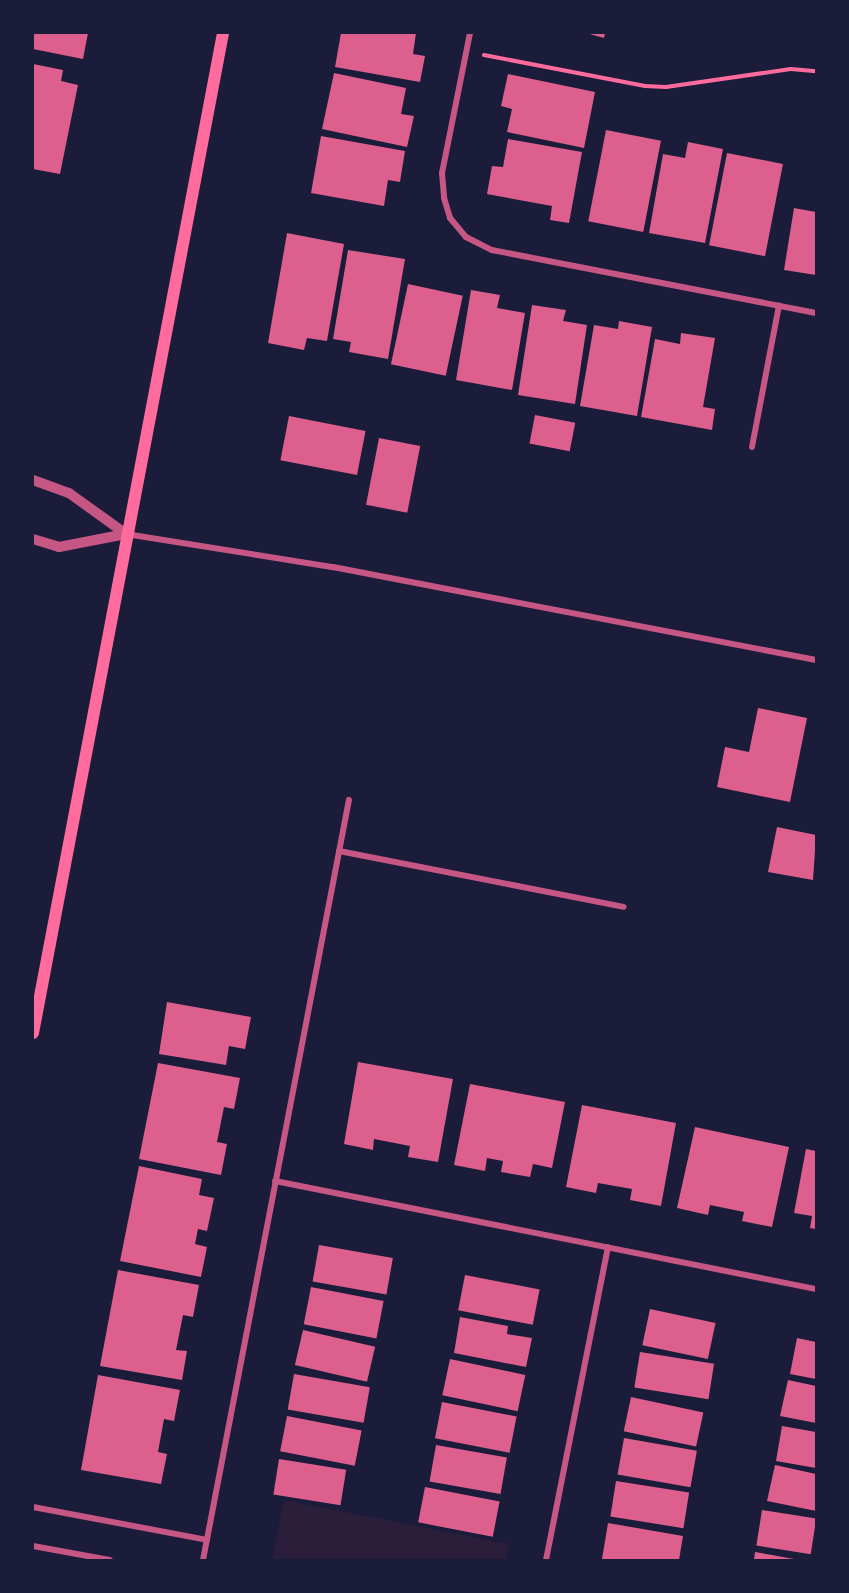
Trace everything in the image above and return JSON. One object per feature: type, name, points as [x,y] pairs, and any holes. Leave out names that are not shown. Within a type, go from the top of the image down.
[{"type":"main road","points":[[33,1033],[223,33]]},
{"type":"street","points":[[470,33],[442,173],[444,198],[450,218],[466,237],[492,250],[816,313]]},
{"type":"street","points":[[752,447],[779,306]]},
{"type":"street","points":[[33,480],[69,493],[126,534]]},
{"type":"street","points":[[33,539],[59,548],[126,534],[333,567],[816,660]]},
{"type":"street","points":[[203,1560],[349,800]]},
{"type":"street","points":[[339,851],[624,907]]},
{"type":"street","points":[[275,1181],[816,1289]]},
{"type":"street","points":[[546,1560],[608,1247]]},
{"type":"street","points":[[33,1507],[207,1540]]},
{"type":"street","points":[[33,1546],[110,1560]]},
{"type":"path","points":[[466,51],[645,86],[666,87],[791,69],[816,71]]},
{"type":"shaded area","points":[[284,1500],[509,1544],[506,1560],[272,1560]]},
{"type":"building","points":[[33,33],[88,33],[83,59],[33,49]]},
{"type":"building","points":[[341,33],[416,33],[413,54],[425,56],[420,82],[335,67]]},
{"type":"building","points":[[586,33],[605,33],[604,38]]},
{"type":"building","points":[[33,64],[63,70],[61,81],[78,85],[60,174],[33,169]]},
{"type":"building","points":[[334,73],[406,88],[401,114],[414,116],[407,147],[322,129]]},
{"type":"building","points":[[508,74],[595,92],[584,148],[507,132],[512,109],[501,106]]},
{"type":"building","points":[[606,130],[661,141],[643,232],[588,221]]},
{"type":"building","points":[[321,136],[405,151],[400,182],[388,180],[384,206],[311,193]]},
{"type":"building","points":[[508,139],[582,152],[569,223],[550,220],[552,206],[487,194],[492,166],[503,167]]},
{"type":"building","points":[[688,142],[723,149],[705,243],[649,233],[663,154],[685,158]]},
{"type":"building","points":[[727,153],[783,164],[765,256],[709,245]]},
{"type":"building","points":[[794,208],[816,212],[816,275],[784,270]]},
{"type":"building","points":[[287,233],[344,244],[327,341],[307,338],[304,350],[268,343]]},
{"type":"building","points":[[348,250],[405,259],[388,359],[349,352],[351,342],[333,339]]},
{"type":"building","points":[[408,284],[463,296],[446,376],[391,364]]},
{"type":"building","points":[[471,290],[500,295],[497,308],[525,313],[512,390],[456,380]]},
{"type":"building","points":[[532,305],[566,310],[563,321],[587,325],[575,404],[518,395]]},
{"type":"building","points":[[619,321],[652,327],[637,416],[580,406],[594,325],[618,329]]},
{"type":"building","points":[[681,333],[715,338],[703,407],[715,409],[712,430],[641,417],[655,339],[680,344]]},
{"type":"building","points":[[535,415],[575,423],[570,451],[529,443]]},
{"type":"building","points":[[289,416],[366,431],[357,475],[280,460]]},
{"type":"building","points":[[379,438],[420,446],[407,513],[366,505]]},
{"type":"building","points":[[758,708],[807,718],[790,802],[717,787],[725,747],[749,752]]},
{"type":"building","points":[[777,827],[816,835],[813,880],[768,872]]},
{"type":"building","points":[[167,1002],[251,1017],[245,1049],[229,1046],[226,1065],[159,1054]]},
{"type":"building","points":[[358,1062],[453,1079],[438,1162],[408,1157],[410,1146],[374,1139],[373,1150],[344,1144]]},
{"type":"building","points":[[158,1063],[240,1078],[234,1109],[224,1107],[217,1142],[227,1144],[221,1175],[139,1159]]},
{"type":"building","points":[[470,1084],[565,1102],[552,1168],[533,1164],[530,1177],[501,1172],[503,1161],[487,1158],[485,1171],[454,1165]]},
{"type":"building","points":[[582,1105],[676,1123],[661,1206],[630,1200],[632,1189],[598,1183],[596,1193],[566,1187]]},
{"type":"building","points":[[695,1127],[789,1147],[772,1227],[742,1221],[744,1212],[710,1205],[708,1215],[677,1208]]},
{"type":"building","points":[[806,1149],[816,1151],[816,1229],[810,1228],[812,1216],[794,1213]]},
{"type":"building","points":[[139,1166],[202,1179],[199,1195],[214,1198],[207,1231],[198,1229],[195,1244],[207,1247],[201,1277],[120,1261]]},
{"type":"building","points":[[319,1245],[393,1258],[386,1294],[313,1281]]},
{"type":"building","points":[[118,1270],[199,1285],[193,1317],[183,1315],[176,1350],[187,1351],[182,1380],[100,1366]]},
{"type":"building","points":[[465,1275],[540,1290],[533,1325],[458,1310]]},
{"type":"building","points":[[311,1287],[384,1301],[376,1338],[304,1324]]},
{"type":"building","points":[[650,1309],[716,1323],[708,1359],[642,1345]]},
{"type":"building","points":[[460,1317],[508,1326],[507,1334],[532,1338],[526,1367],[454,1353]]},
{"type":"building","points":[[303,1330],[375,1347],[367,1382],[295,1365]]},
{"type":"building","points":[[797,1338],[816,1342],[816,1379],[790,1374]]},
{"type":"building","points":[[640,1352],[714,1364],[708,1399],[634,1388]]},
{"type":"building","points":[[450,1359],[525,1375],[518,1411],[442,1395]]},
{"type":"building","points":[[294,1374],[370,1387],[364,1423],[288,1409]]},
{"type":"building","points":[[98,1375],[180,1390],[174,1421],[164,1419],[158,1452],[167,1454],[161,1484],[81,1470]]},
{"type":"building","points":[[788,1380],[816,1386],[816,1423],[780,1416]]},
{"type":"building","points":[[631,1397],[703,1412],[696,1447],[624,1431]]},
{"type":"building","points":[[442,1402],[517,1417],[510,1453],[435,1438]]},
{"type":"building","points":[[287,1416],[362,1431],[355,1466],[280,1451]]},
{"type":"building","points":[[782,1426],[816,1432],[816,1468],[776,1461]]},
{"type":"building","points":[[624,1438],[697,1451],[690,1487],[618,1474]]},
{"type":"building","points":[[436,1445],[507,1458],[500,1494],[430,1481]]},
{"type":"building","points":[[279,1459],[346,1470],[341,1505],[273,1495]]},
{"type":"building","points":[[775,1465],[816,1474],[816,1511],[767,1501]]},
{"type":"building","points":[[616,1481],[689,1493],[683,1528],[610,1517]]},
{"type":"building","points":[[425,1487],[500,1502],[493,1537],[418,1522]]},
{"type":"building","points":[[762,1510],[816,1519],[811,1554],[756,1546]]},
{"type":"building","points":[[608,1523],[683,1536],[679,1560],[602,1559]]},
{"type":"building","points":[[755,1552],[794,1559],[794,1560],[754,1560]]}]
